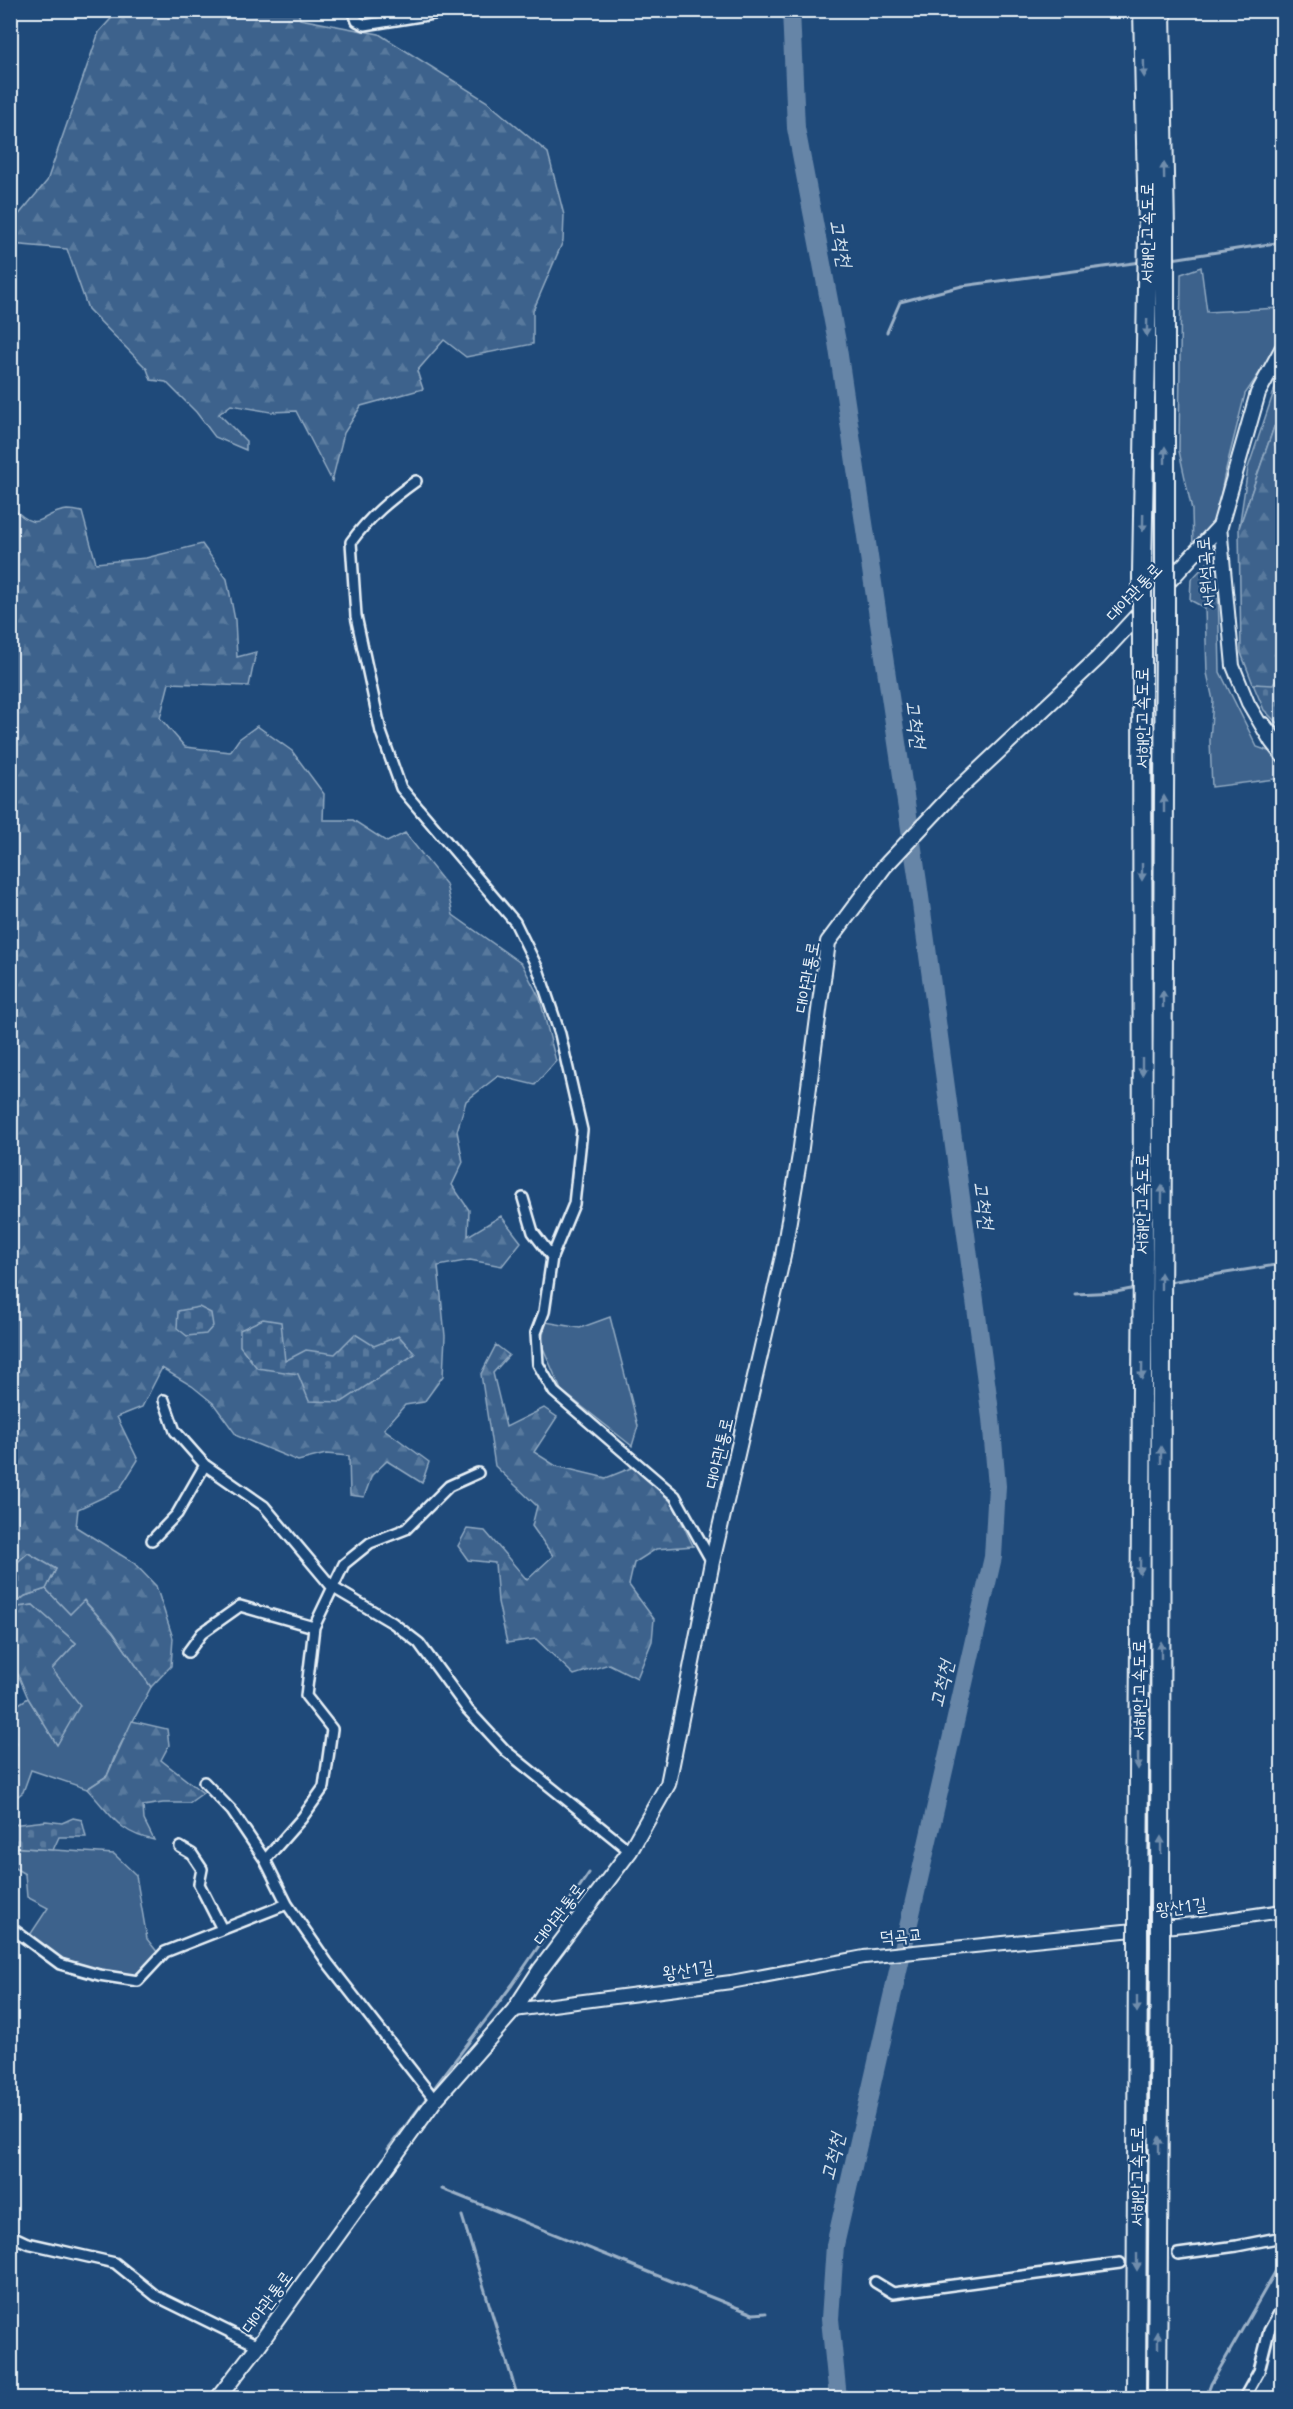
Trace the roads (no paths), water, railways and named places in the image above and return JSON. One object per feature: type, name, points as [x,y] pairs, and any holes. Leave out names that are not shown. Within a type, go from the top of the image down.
[{"type":"highway","name":"서해안고속도로","points":[[1143,10],[1156,230]]},
{"type":"highway","name":"서해안고속도로","points":[[1152,1254],[1166,624],[1156,268],[1161,10]]},
{"type":"highway","name":"서해안고속도로","points":[[1156,268],[1142,574],[1142,646],[1160,1903],[1157,2398]]},
{"type":"highway","name":"서해안고속도로","points":[[1136,2398],[1138,1905],[1152,1311]]},
{"type":"main road","name":"서원석곡로","points":[[1220,526],[1258,393],[1282,349]]},
{"type":"main road","name":"대야관통로","points":[[218,2398],[258,2346],[432,2096],[514,2010],[540,1970],[630,1851],[668,1784],[677,1750],[691,1660],[712,1562],[783,1256],[800,1155],[828,942],[884,867],[941,807],[1098,658],[1220,526]]},
{"type":"street","points":[[353,10],[357,21],[365,25],[458,10]]},
{"type":"street","points":[[416,482],[394,497],[366,522],[351,542],[356,616],[381,732],[401,788],[514,922],[538,969],[560,1034],[582,1130],[574,1204],[552,1257],[544,1312],[537,1333],[538,1364],[554,1392],[675,1496],[712,1562]]},
{"type":"street","name":"서원석곡로","points":[[1220,526],[1233,666],[1248,702],[1271,742],[1282,756]]},
{"type":"street","points":[[1248,702],[1282,745]]},
{"type":"street","points":[[523,1198],[533,1232],[552,1257]]},
{"type":"street","points":[[164,1400],[175,1431],[205,1465],[264,1506],[332,1587],[393,1623],[419,1643],[468,1710],[506,1751],[630,1851]]},
{"type":"street","points":[[152,1540],[177,1514],[205,1465]]},
{"type":"street","points":[[265,1860],[302,1818],[324,1787],[332,1729],[306,1696],[314,1627],[344,1563],[370,1543],[406,1528],[449,1486],[478,1473]]},
{"type":"street","points":[[188,1652],[202,1633],[240,1606],[314,1627]]},
{"type":"street","points":[[204,1782],[232,1811],[265,1860],[287,1905],[327,1962],[432,2096]]},
{"type":"street","points":[[180,1847],[192,1854],[202,1869],[200,1884],[222,1929]]},
{"type":"street","points":[[10,1927],[60,1964],[99,1975],[138,1981],[165,1952],[287,1905]]},
{"type":"street","name":"왕산1길","points":[[941,1951],[1194,1924],[1282,1911]]},
{"type":"street","name":"덕곡교","points":[[864,1957],[941,1951]]},
{"type":"street","name":"왕산1길","points":[[514,2010],[731,1982],[864,1957]]},
{"type":"street","points":[[10,2235],[27,2243],[115,2264],[156,2296],[258,2346]]},
{"type":"street","points":[[1178,2254],[1282,2237]]},
{"type":"street","points":[[875,2282],[893,2293],[1120,2263]]},
{"type":"street","points":[[1244,2398],[1259,2371],[1269,2331],[1282,2308]]},
{"type":"waterway","name":"고척천","points":[[791,10],[796,128],[837,342],[918,882],[991,1418],[997,1486],[993,1557],[835,2245],[830,2319],[838,2398]]},
{"type":"waterway","points":[[1172,259],[1282,242]]},
{"type":"waterway","points":[[887,332],[900,302],[962,286],[1141,262]]},
{"type":"waterway","points":[[1169,1282],[1282,1264]]},
{"type":"waterway","points":[[1075,1294],[1116,1292],[1136,1288]]},
{"type":"waterway","points":[[388,2149],[512,1985],[589,1873]]},
{"type":"waterway","points":[[442,2189],[753,2314],[766,2313]]},
{"type":"waterway","points":[[462,2216],[518,2398]]},
{"type":"waterway","points":[[1206,2398],[1211,2384],[1282,2260]]},
{"type":"tunnel","points":[[1120,2263],[1178,2254]]}]
